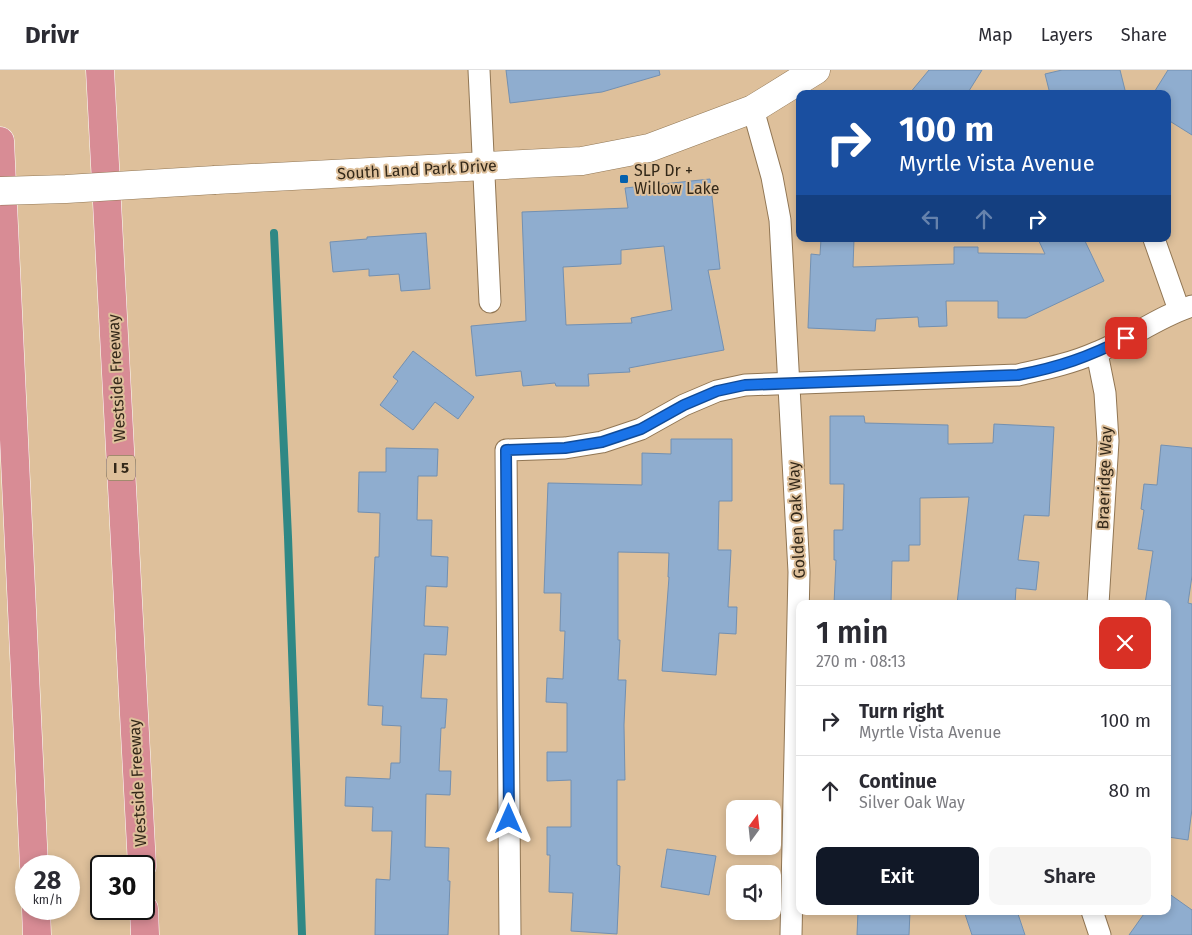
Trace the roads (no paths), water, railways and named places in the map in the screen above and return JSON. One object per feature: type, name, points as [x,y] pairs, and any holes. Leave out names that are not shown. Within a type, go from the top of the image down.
[{"type":"highway","name":"Westside Freeway","points":[[100,70],[141,855]]},
{"type":"highway","points":[[0,141],[33,855]]},
{"type":"highway","points":[[36,920],[37,935]]},
{"type":"highway","points":[[144,920],[145,935]]},
{"type":"street","points":[[480,70],[490,302]]},
{"type":"street","name":"South Land Park Drive","points":[[0,191],[582,161],[650,148],[753,109],[816,70]]},
{"type":"street","name":"Golden Oak Way","points":[[753,109],[772,177],[780,220],[799,572],[798,600]]},
{"type":"street","points":[[510,935],[506,450],[565,448],[602,442],[641,429],[684,405],[717,391],[745,385],[1018,375],[1055,367],[1097,353],[1186,308],[1155,242]]},
{"type":"street","name":"Braeridge Way","points":[[1097,353],[1104,393],[1108,441],[1098,600]]},
{"type":"street","name":"Golden Oak Way","points":[[790,935],[796,693]]},
{"type":"street","points":[[1093,915],[1100,935]]},
{"type":"waterway","points":[[274,233],[288,537],[302,935]]},
{"type":"place","name":"SLP Dr + Willow Lake","points":[[624,179]]}]
